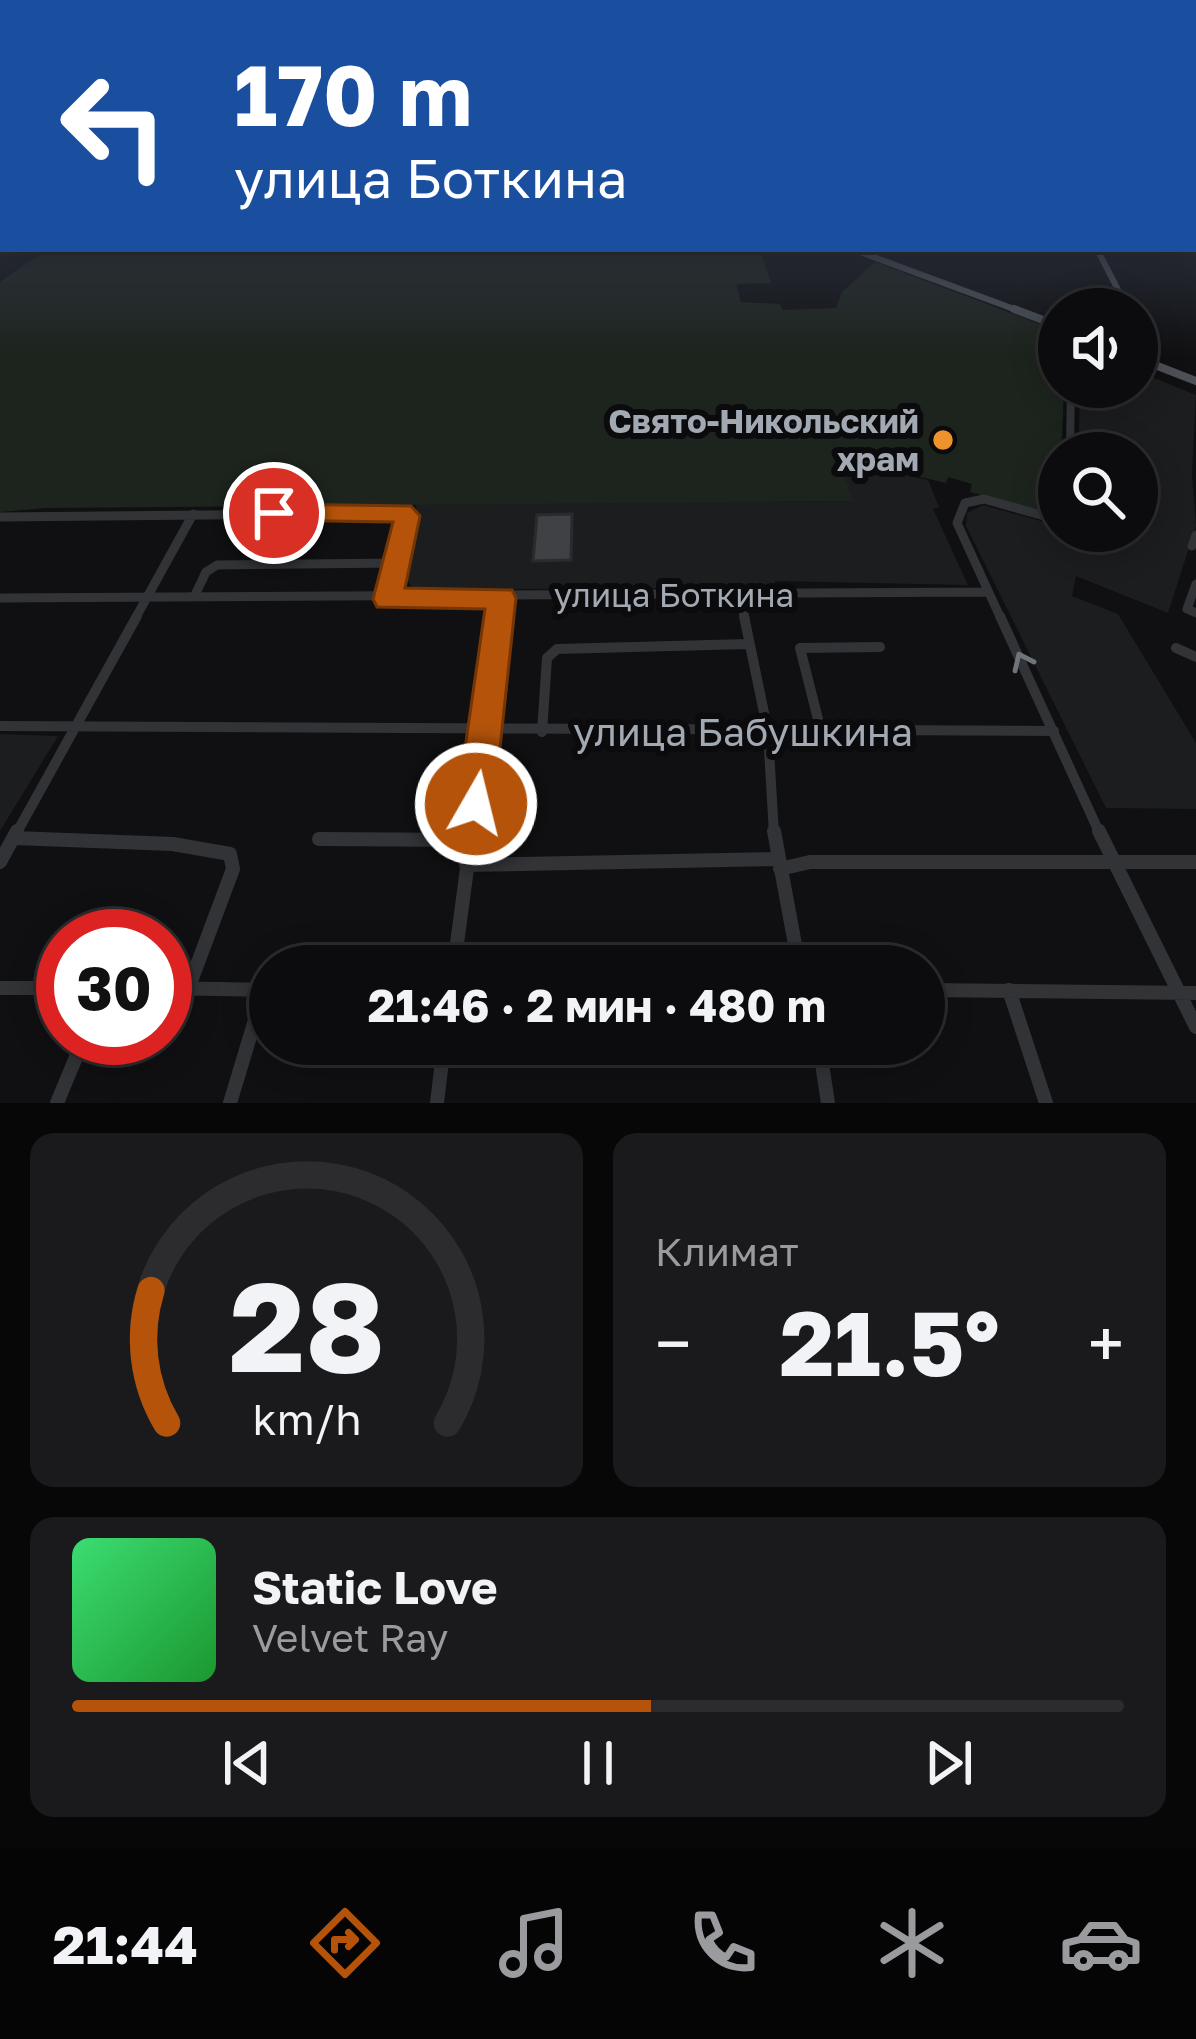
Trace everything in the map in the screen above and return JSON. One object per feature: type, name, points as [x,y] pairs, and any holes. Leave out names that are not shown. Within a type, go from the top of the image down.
[{"type":"main road","points":[[868,254],[1038,318]]},
{"type":"main road","points":[[1100,254],[1117,288]]},
{"type":"main road","points":[[1158,366],[1196,381]]},
{"type":"street","points":[[1038,515],[976,500],[961,508],[958,528],[1196,1028]]},
{"type":"street","points":[[0,517],[402,513],[407,516],[388,599]]},
{"type":"street","points":[[0,862],[193,514]]},
{"type":"street","points":[[194,597],[206,572],[217,565],[397,563]]},
{"type":"street","points":[[1192,611],[1196,584]]},
{"type":"street","name":"улица Боткина","points":[[0,598],[987,592]]},
{"type":"street","points":[[740,594],[768,732],[778,864],[795,945]]},
{"type":"street","points":[[456,945],[502,598]]},
{"type":"street","points":[[542,732],[547,658],[556,649],[748,644]]},
{"type":"street","points":[[820,731],[800,648],[880,647]]},
{"type":"street","points":[[1176,648],[1196,657]]},
{"type":"street","name":"улица Бабушкина","points":[[0,726],[1054,731]]},
{"type":"street","points":[[14,838],[173,844],[230,854],[233,869],[192,978]]},
{"type":"street","points":[[319,839],[470,840]]},
{"type":"street","points":[[466,865],[1115,866],[1126,861],[1196,862]]},
{"type":"street","points":[[0,988],[36,988]]},
{"type":"street","points":[[192,989],[249,990]]},
{"type":"street","points":[[945,990],[1196,994]]},
{"type":"street","points":[[1009,990],[1046,1103]]},
{"type":"street","points":[[230,1103],[249,1045]]},
{"type":"street","points":[[57,1103],[73,1065]]},
{"type":"street","points":[[437,1103],[442,1065]]},
{"type":"street","points":[[822,1065],[828,1103]]},
{"type":"shaded area","points":[[40,254],[762,254],[771,283],[736,284],[741,302],[780,304],[783,310],[836,308],[842,292],[875,262],[1038,323],[1038,408],[1063,408],[1062,432],[1038,432],[1038,510],[970,492],[972,484],[948,477],[946,483],[850,460],[840,461],[853,501],[0,512],[0,282]]},
{"type":"shaded area","points":[[1158,380],[1196,395],[1192,474],[1196,526],[1168,613],[1076,576],[1072,596],[1118,614],[1196,743],[1196,809],[1106,808],[966,526],[967,513],[983,505],[1038,520],[1038,552],[1158,552],[1158,432],[1079,432],[1080,408],[1158,408]]},
{"type":"shaded area","points":[[840,460],[928,480],[939,507],[933,509],[968,585],[775,581],[775,587],[414,590],[401,573],[417,503],[852,501]]},
{"type":"shaded area","points":[[0,734],[58,736],[0,831]]},
{"type":"building","points":[[572,514],[571,560],[533,561],[537,515]]},
{"type":"place","name":"Свято-Никольский храм","points":[[943,440]]},
{"type":"route","points":[[274,513],[402,513],[407,516],[388,599],[502,598],[476,804]]}]
